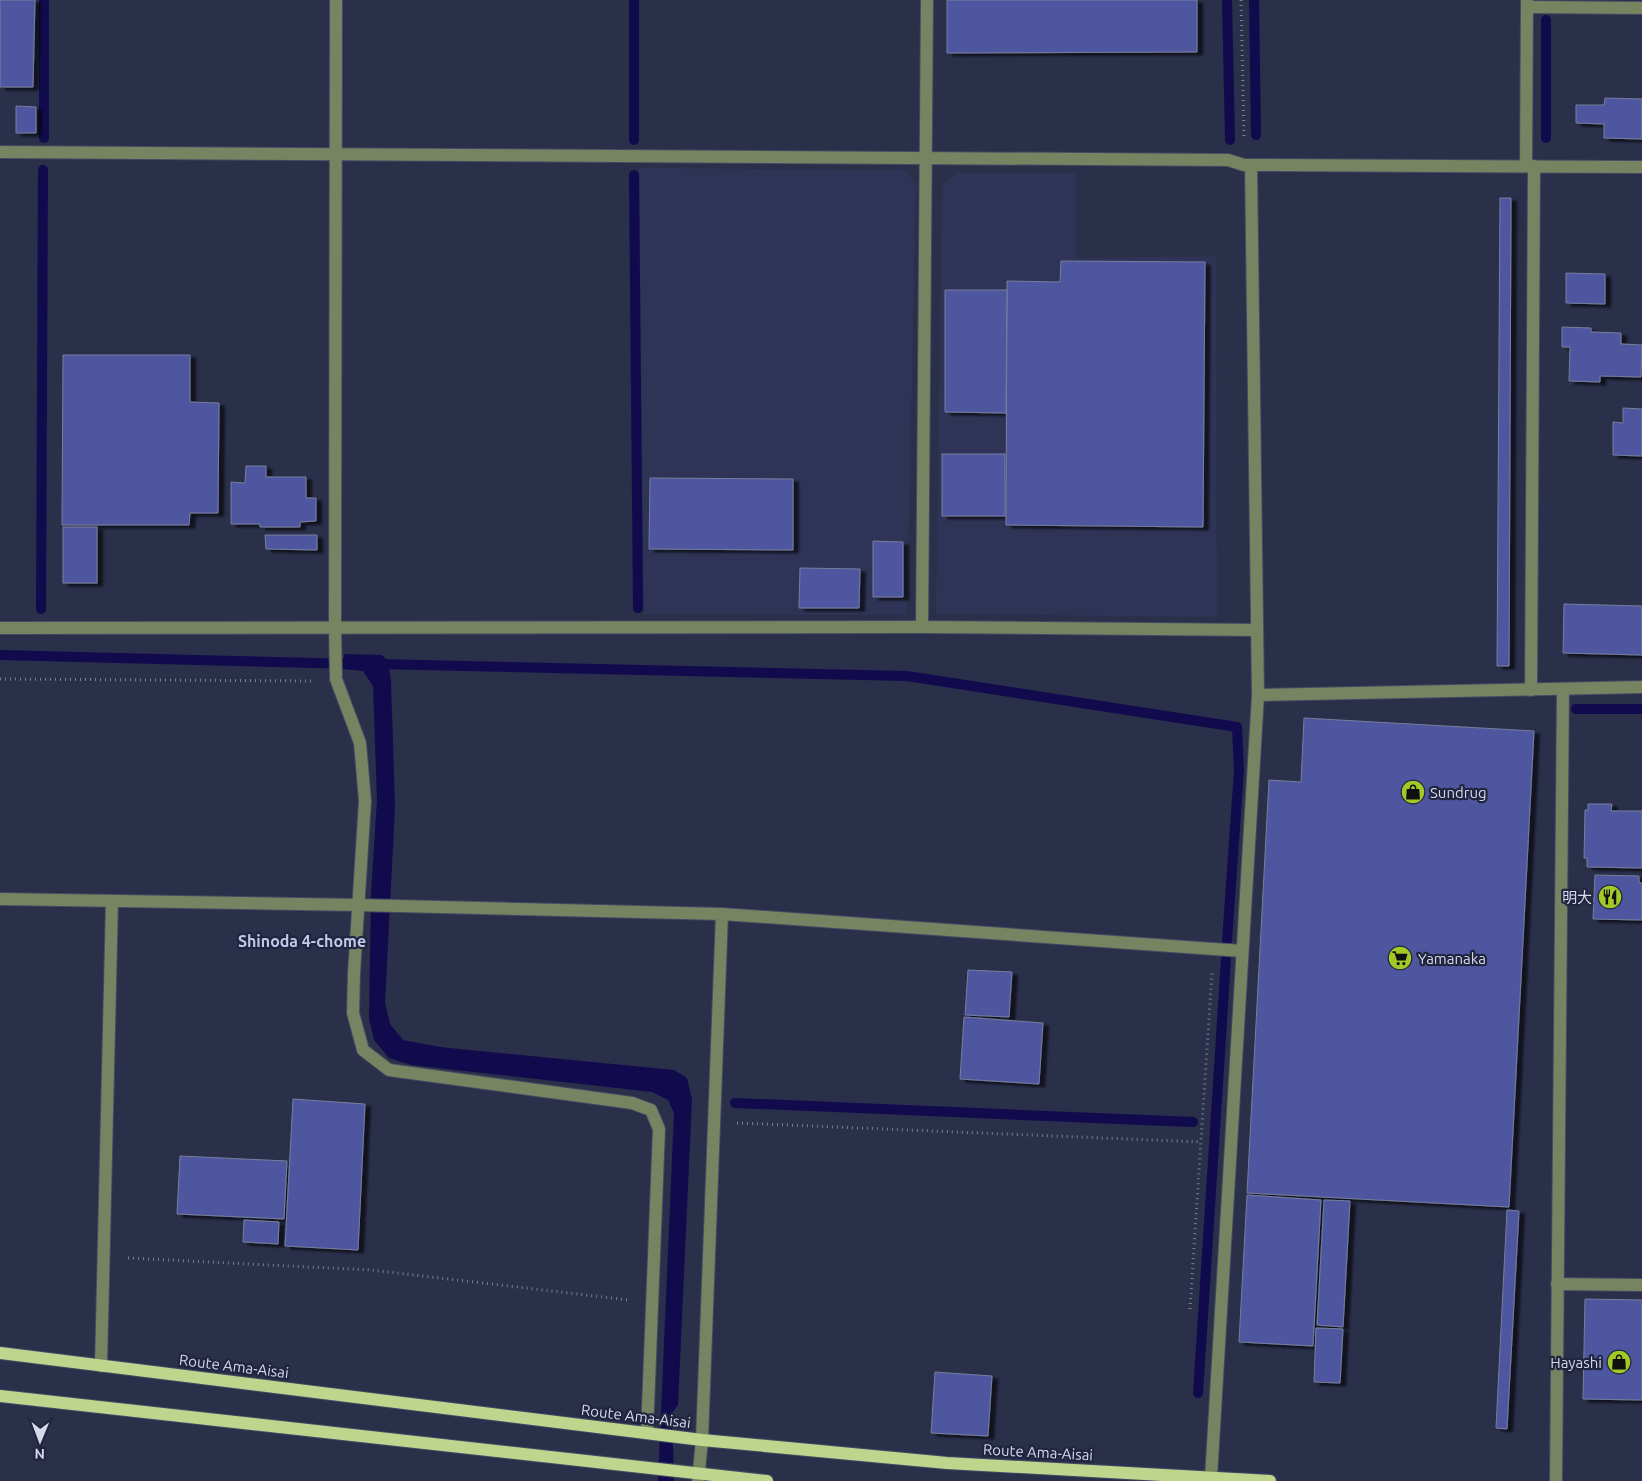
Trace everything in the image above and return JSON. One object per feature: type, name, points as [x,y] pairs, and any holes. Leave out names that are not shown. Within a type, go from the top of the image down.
[{"type":"main road","name":"Route Ama-Aisai","points":[[0,1353],[702,1440],[947,1463],[1270,1481]]},
{"type":"main road","points":[[0,1396],[638,1468],[698,1477],[767,1481]]},
{"type":"street","points":[[336,0],[334,627],[336,678],[360,743],[366,801],[363,905],[354,973],[353,1013],[363,1050],[389,1070],[632,1103],[651,1110],[660,1129],[652,1303],[651,1434]]},
{"type":"street","points":[[922,627],[927,0]]},
{"type":"street","points":[[1531,690],[1530,166],[1527,3],[1642,8]]},
{"type":"street","points":[[0,152],[1228,160],[1248,165],[1642,167]]},
{"type":"street","points":[[1210,1478],[1258,695],[1248,165]]},
{"type":"street","points":[[0,628],[922,627],[1257,630]]},
{"type":"street","points":[[1258,695],[1642,687]]},
{"type":"street","points":[[1556,1481],[1563,690]]},
{"type":"street","points":[[0,899],[363,905],[722,914],[1214,950],[1242,950]]},
{"type":"street","points":[[101,1366],[112,901]]},
{"type":"street","points":[[698,1477],[702,1440],[722,914]]},
{"type":"street","points":[[1557,1284],[1642,1285]]},
{"type":"path","points":[[1241,0],[1248,165]]},
{"type":"path","points":[[0,679],[336,678]]},
{"type":"path","points":[[1190,1308],[1214,950]]},
{"type":"path","points":[[714,1122],[1201,1142]]},
{"type":"path","points":[[104,1257],[371,1270],[652,1303]]},
{"type":"shaded area","points":[[639,168],[905,170],[916,185],[907,615],[644,614]]},
{"type":"shaded area","points":[[956,173],[1076,173],[1076,258],[1216,256],[1217,617],[936,614],[942,185]]},
{"type":"shaded area","points":[[344,654],[382,655],[388,661],[391,681],[395,808],[385,1002],[390,1024],[403,1040],[440,1047],[674,1070],[687,1078],[692,1099],[678,1405],[672,1413],[674,1481],[658,1481],[674,1113],[668,1100],[652,1092],[411,1065],[389,1058],[374,1040],[369,1019],[371,893],[377,800],[373,686],[363,671],[343,669]]},
{"type":"building","points":[[0,0],[35,0],[33,87],[0,87]]},
{"type":"building","points":[[947,0],[1197,0],[1197,52],[947,53]]},
{"type":"building","points":[[1605,98],[1642,99],[1642,139],[1604,138],[1604,124],[1576,123],[1576,105],[1604,105]]},
{"type":"building","points":[[16,106],[36,107],[36,133],[16,133]]},
{"type":"building","points":[[1500,198],[1511,198],[1509,666],[1497,666]]},
{"type":"building","points":[[1061,261],[1205,262],[1203,527],[1006,525],[1007,281],[1060,282]]},
{"type":"building","points":[[1566,273],[1605,274],[1605,304],[1566,303]]},
{"type":"building","points":[[945,290],[1007,290],[1006,413],[945,412]]},
{"type":"building","points":[[1562,327],[1591,328],[1591,332],[1621,333],[1621,344],[1642,345],[1641,377],[1600,376],[1600,382],[1569,381],[1570,347],[1562,347]]},
{"type":"building","points":[[63,355],[190,355],[190,402],[219,403],[218,513],[190,513],[189,525],[62,525]]},
{"type":"building","points":[[1623,408],[1642,409],[1642,456],[1613,455],[1613,422],[1623,423]]},
{"type":"building","points":[[942,454],[1005,454],[1005,516],[942,516]]},
{"type":"building","points":[[246,466],[266,466],[266,477],[306,477],[306,498],[316,498],[316,521],[300,522],[300,527],[260,527],[260,524],[231,524],[231,482],[245,483]]},
{"type":"building","points":[[650,478],[793,479],[793,550],[649,549]]},
{"type":"building","points":[[63,527],[97,527],[97,583],[63,583]]},
{"type":"building","points":[[265,535],[317,535],[317,550],[266,549]]},
{"type":"building","points":[[873,541],[903,542],[903,597],[873,597]]},
{"type":"building","points":[[800,568],[860,569],[859,608],[799,608]]},
{"type":"building","points":[[1564,604],[1642,606],[1642,655],[1563,653]]},
{"type":"building","points":[[1304,718],[1534,731],[1509,1207],[1247,1193],[1269,780],[1301,782]]},
{"type":"building","points":[[1588,804],[1612,804],[1611,811],[1642,811],[1642,868],[1587,867],[1587,858],[1584,858],[1585,810],[1588,810]]},
{"type":"building","points":[[1595,875],[1639,876],[1639,883],[1642,883],[1642,920],[1593,919]]},
{"type":"building","points":[[968,970],[1012,972],[1009,1017],[965,1015]]},
{"type":"building","points":[[964,1017],[1043,1023],[1039,1084],[960,1079]]},
{"type":"building","points":[[293,1099],[365,1104],[358,1250],[285,1246]]},
{"type":"building","points":[[180,1156],[287,1161],[284,1219],[177,1214]]},
{"type":"building","points":[[1247,1195],[1321,1200],[1313,1346],[1239,1342]]},
{"type":"building","points":[[1324,1200],[1350,1201],[1343,1327],[1317,1325]]},
{"type":"building","points":[[1507,1210],[1519,1211],[1507,1429],[1496,1428]]},
{"type":"building","points":[[244,1220],[279,1222],[278,1244],[243,1242]]},
{"type":"building","points":[[1585,1299],[1642,1300],[1642,1400],[1583,1399]]},
{"type":"building","points":[[1316,1328],[1343,1329],[1340,1383],[1314,1382]]},
{"type":"building","points":[[935,1372],[992,1376],[988,1436],[931,1433]]},
{"type":"waterway","points":[[44,0],[44,138]]},
{"type":"waterway","points":[[634,0],[634,140]]},
{"type":"waterway","points":[[1227,0],[1230,140]]},
{"type":"waterway","points":[[1254,0],[1256,135]]},
{"type":"waterway","points":[[1546,20],[1546,138]]},
{"type":"waterway","points":[[41,609],[43,170]]},
{"type":"waterway","points":[[634,175],[638,608]]},
{"type":"waterway","points":[[0,655],[357,664]]},
{"type":"waterway","points":[[376,664],[907,676],[1237,727],[1239,770],[1227,941]]},
{"type":"waterway","points":[[1576,709],[1642,709]]},
{"type":"waterway","points":[[1198,1393],[1226,959]]},
{"type":"waterway","points":[[735,1103],[1193,1122]]},
{"type":"place","name":"Sundrug","points":[[1413,792]]},
{"type":"place","name":"明大","points":[[1610,897]]},
{"type":"place","name":"Yamanaka","points":[[1400,958]]},
{"type":"place","name":"Hayashi","points":[[1619,1362]]},
{"type":"district","name":"Shinoda 4-chome","points":[[302,941]]}]
